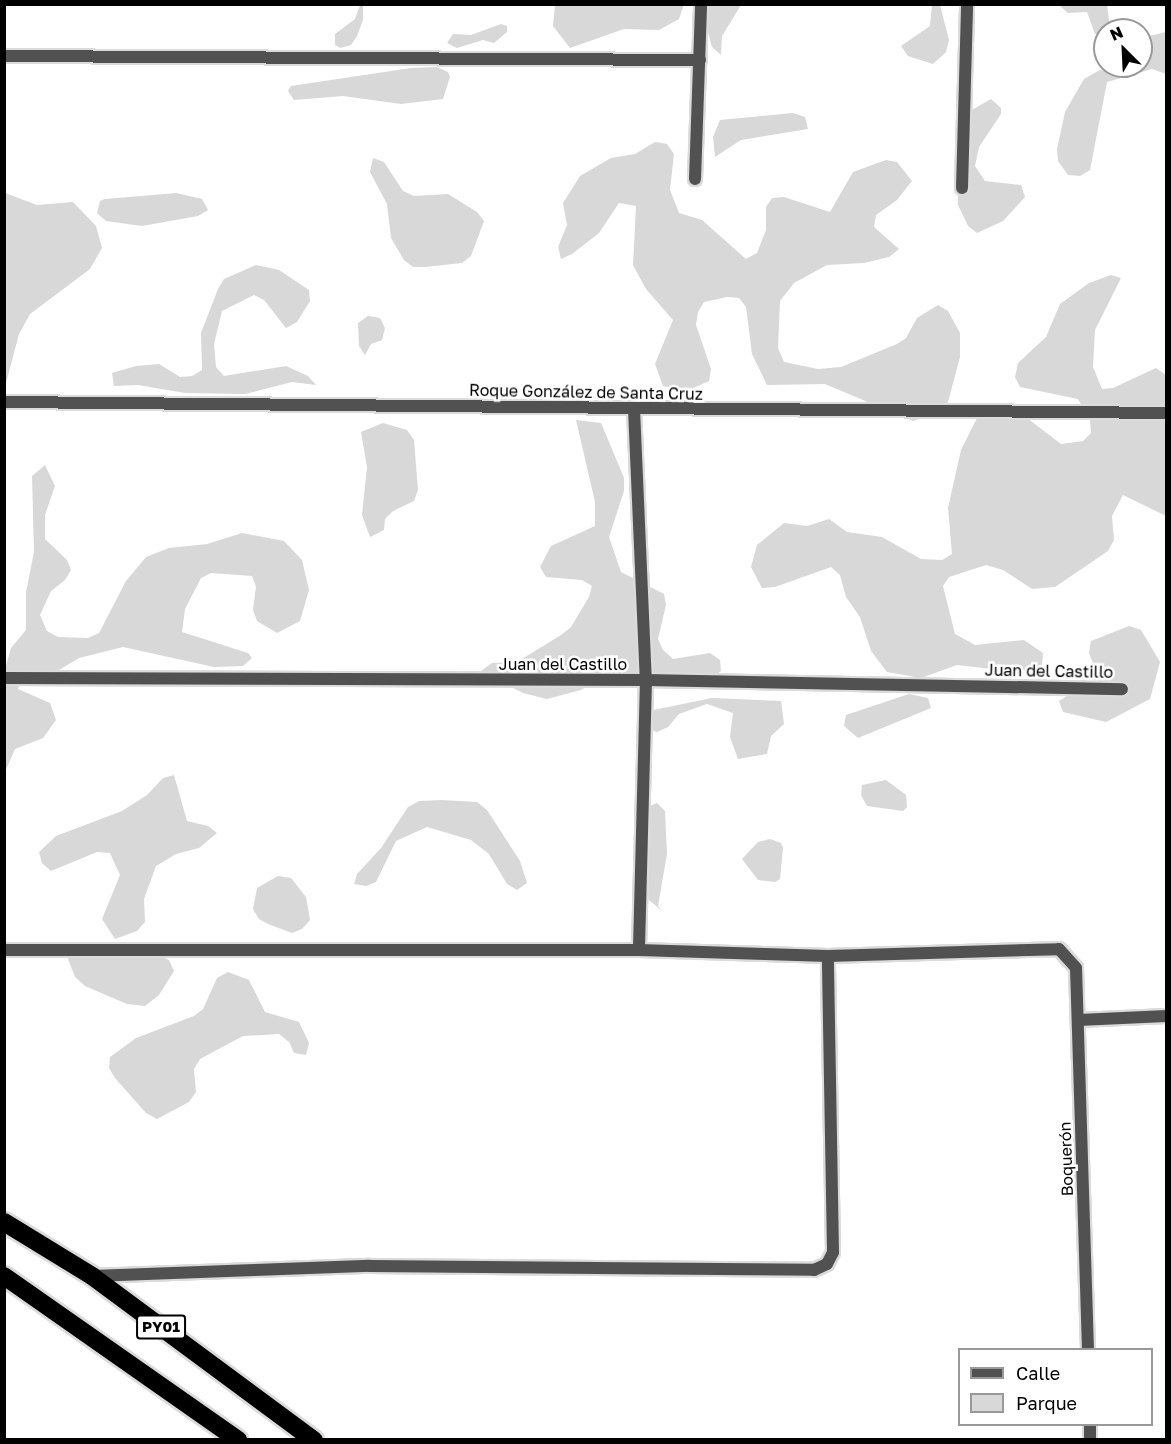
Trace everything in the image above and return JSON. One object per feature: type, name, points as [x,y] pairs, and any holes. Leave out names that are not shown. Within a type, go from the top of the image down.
[{"type":"highway","name":"PY01","points":[[4,1221],[92,1276],[314,1440]]},
{"type":"highway","name":"PY01","points":[[4,1276],[238,1440]]},
{"type":"street","points":[[695,179],[701,4]]},
{"type":"street","points":[[962,188],[967,4]]},
{"type":"street","points":[[4,56],[700,60]]},
{"type":"street","name":"Roque González de Santa Cruz","points":[[4,402],[1167,413]]},
{"type":"street","points":[[634,409],[646,680],[639,950]]},
{"type":"street","name":"Juan del Castillo","points":[[4,678],[646,680],[1122,689]]},
{"type":"street","name":"Boquerón","points":[[828,956],[1059,949],[1076,968],[1088,1348]]},
{"type":"street","points":[[4,950],[639,950],[828,956],[833,1252],[827,1264],[814,1270],[370,1266],[92,1276]]},
{"type":"street","points":[[1079,1020],[1167,1016]]},
{"type":"green space","points":[[683,4],[683,7],[679,19],[659,30],[624,29],[570,48],[553,26],[555,5]]},
{"type":"green space","points":[[360,5],[363,5],[363,20],[357,36],[351,45],[340,48],[335,45],[335,34],[355,19]]},
{"type":"green space","points":[[707,5],[741,5],[722,36],[721,55],[712,47],[706,25]]},
{"type":"green space","points":[[932,5],[940,5],[949,40],[946,52],[933,64],[908,56],[901,46],[930,26]]},
{"type":"green space","points":[[1059,5],[1107,5],[1109,18],[1093,18],[1093,28],[1087,12],[1068,13]]},
{"type":"green space","points":[[501,24],[507,26],[507,32],[494,43],[483,40],[457,48],[447,43],[453,34],[471,35]]},
{"type":"green space","points":[[1166,32],[1166,74],[1153,69],[1153,35]]},
{"type":"green space","points":[[437,67],[448,72],[450,77],[443,99],[401,104],[343,96],[294,100],[288,91],[291,86],[411,68]]},
{"type":"green space","points":[[1093,74],[1093,78],[1121,78],[1107,82],[1090,170],[1080,176],[1068,175],[1058,161],[1057,149],[1065,112],[1084,79]]},
{"type":"green space","points":[[991,99],[1001,108],[1001,114],[979,147],[975,166],[985,181],[1021,185],[1025,197],[1003,221],[977,233],[968,226],[958,205],[958,184],[970,111]]},
{"type":"green space","points":[[793,113],[805,117],[808,129],[741,140],[715,157],[713,137],[720,120]]},
{"type":"green space","points":[[655,142],[667,144],[674,154],[670,190],[679,213],[702,220],[746,259],[757,253],[766,230],[766,207],[772,198],[784,197],[830,212],[853,172],[886,160],[897,162],[912,181],[897,200],[876,215],[874,227],[899,249],[889,257],[864,263],[827,265],[794,283],[780,301],[778,348],[784,362],[818,369],[841,367],[897,344],[906,338],[917,318],[938,305],[948,311],[960,333],[960,357],[948,402],[937,412],[913,421],[825,384],[767,385],[752,354],[746,307],[739,298],[727,297],[704,302],[698,312],[696,325],[711,369],[709,381],[687,391],[663,386],[655,364],[673,320],[646,289],[633,265],[636,206],[619,203],[599,233],[572,254],[561,259],[558,247],[567,225],[563,203],[580,176],[611,158],[635,154]]},
{"type":"green space","points":[[373,158],[384,162],[403,191],[414,196],[448,194],[477,212],[484,221],[471,256],[462,263],[425,267],[413,267],[404,260],[391,238],[387,204],[370,172]]},
{"type":"green space","points":[[5,193],[37,205],[73,202],[96,226],[102,248],[90,269],[30,314],[19,334],[5,387]]},
{"type":"green space","points":[[176,193],[202,199],[208,210],[198,216],[142,226],[106,221],[97,213],[100,201],[105,199]]},
{"type":"green space","points":[[256,265],[279,270],[309,290],[310,301],[297,322],[286,328],[264,300],[254,295],[222,311],[214,344],[216,367],[224,376],[286,366],[308,376],[316,385],[292,382],[245,394],[185,393],[138,385],[114,386],[112,373],[136,366],[159,364],[180,377],[192,376],[202,370],[201,333],[218,289],[224,279]]},
{"type":"green space","points":[[1111,275],[1121,278],[1095,330],[1093,367],[1102,389],[1113,388],[1156,368],[1166,375],[1166,516],[1123,495],[1112,516],[1114,540],[1108,551],[1055,587],[1032,589],[1003,570],[986,565],[949,577],[943,586],[955,634],[975,645],[1024,640],[1043,653],[1042,665],[1018,672],[957,665],[921,678],[887,672],[871,651],[860,617],[846,597],[840,575],[831,567],[775,587],[762,588],[751,567],[757,545],[784,523],[807,526],[829,519],[847,532],[882,537],[921,559],[942,560],[952,554],[948,508],[961,450],[981,410],[991,405],[1014,408],[1061,444],[1083,441],[1091,433],[1090,420],[1078,399],[1020,387],[1015,377],[1018,363],[1046,337],[1060,304],[1089,283]]},
{"type":"green space","points":[[368,316],[380,318],[385,328],[382,340],[371,344],[365,355],[359,346],[358,323]]},
{"type":"green space","points":[[576,420],[601,423],[624,478],[624,491],[609,537],[621,572],[664,594],[666,605],[658,639],[663,650],[673,659],[710,653],[720,660],[721,671],[712,678],[668,680],[611,672],[581,690],[547,699],[523,693],[481,671],[492,663],[517,662],[561,635],[571,627],[589,597],[592,586],[582,580],[546,577],[540,567],[551,546],[595,526],[595,502]]},
{"type":"green space","points":[[383,423],[407,430],[414,440],[418,490],[414,501],[393,511],[385,519],[384,530],[370,537],[362,515],[367,467],[361,432]]},
{"type":"green space","points":[[45,465],[55,486],[45,515],[45,539],[67,560],[71,570],[65,580],[51,591],[40,615],[47,631],[58,637],[88,638],[99,633],[126,581],[146,557],[169,548],[207,544],[242,533],[284,541],[302,560],[309,590],[300,621],[277,633],[257,621],[253,610],[256,587],[252,576],[211,573],[201,578],[185,609],[182,632],[248,653],[252,658],[243,666],[214,667],[123,647],[79,658],[54,673],[20,684],[18,689],[50,703],[56,720],[43,738],[15,749],[5,772],[5,669],[11,648],[26,630],[26,592],[34,552],[32,476]]},
{"type":"green space","points":[[1129,626],[1141,630],[1160,662],[1150,699],[1106,722],[1063,712],[1059,701],[1098,676],[1089,653],[1091,641]]},
{"type":"green space","points":[[909,694],[928,698],[931,708],[858,738],[844,726],[846,715]]},
{"type":"green space","points":[[712,698],[781,701],[784,724],[771,736],[767,754],[738,759],[730,737],[733,713],[707,704],[679,714],[668,727],[657,732],[646,729],[644,712]]},
{"type":"green space","points":[[174,775],[187,821],[208,826],[217,833],[199,848],[176,854],[156,866],[144,899],[145,922],[137,931],[115,939],[102,919],[120,875],[110,853],[97,852],[51,871],[42,863],[39,852],[56,836],[122,811],[147,795],[163,778]]},
{"type":"green space","points":[[886,780],[906,795],[907,807],[903,811],[867,806],[861,795],[862,785]]},
{"type":"green space","points":[[419,801],[477,802],[487,810],[520,861],[527,883],[517,890],[507,884],[489,854],[471,840],[427,827],[396,841],[376,882],[366,886],[354,884],[357,874],[381,848],[408,807]]},
{"type":"green space","points":[[657,803],[665,811],[667,854],[658,906],[662,911],[649,900],[644,889],[635,821],[640,810]]},
{"type":"green space","points":[[770,839],[781,843],[783,848],[780,879],[775,882],[758,880],[742,859],[758,842]]},
{"type":"green space","points":[[278,876],[291,878],[306,897],[310,920],[302,929],[292,933],[259,919],[253,909],[257,888]]},
{"type":"green space","points":[[150,952],[169,960],[174,971],[159,995],[145,1006],[127,1004],[85,986],[75,977],[68,959],[72,954]]},
{"type":"green space","points":[[228,972],[249,980],[265,1012],[299,1022],[309,1043],[306,1055],[294,1053],[289,1042],[279,1034],[243,1036],[200,1059],[194,1069],[196,1092],[189,1102],[157,1119],[146,1113],[115,1078],[109,1068],[110,1057],[136,1038],[194,1016],[203,1009],[217,978]]}]
